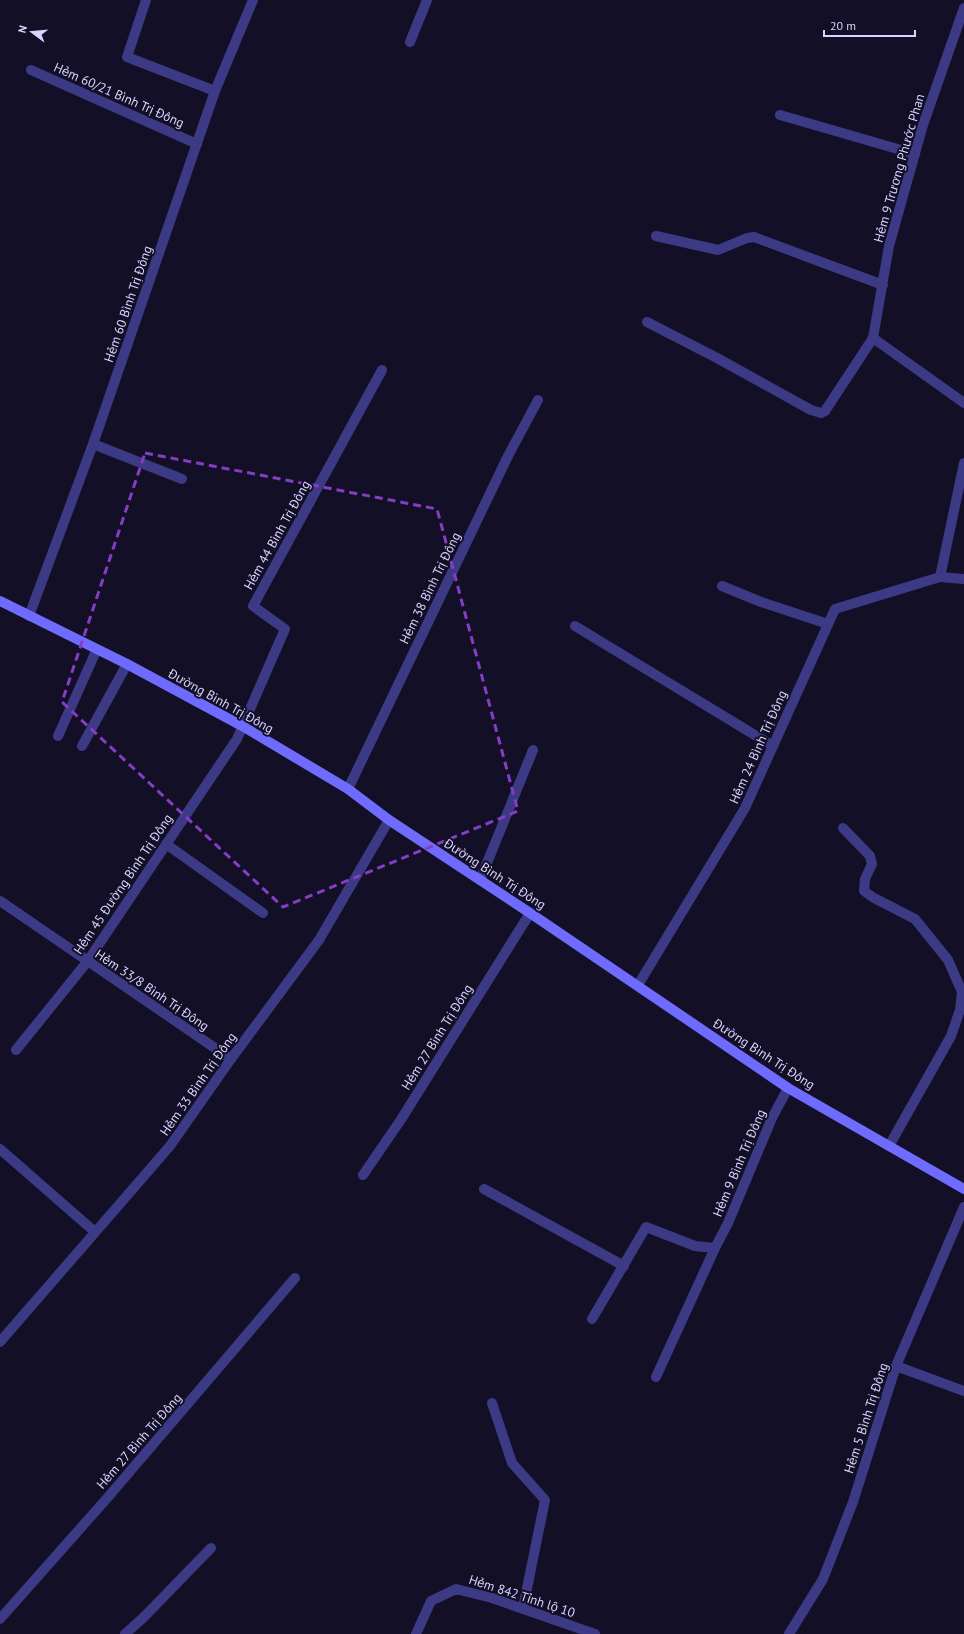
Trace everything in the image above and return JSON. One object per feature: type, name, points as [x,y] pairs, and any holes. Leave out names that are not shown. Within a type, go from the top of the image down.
[{"type":"street","points":[[146,0],[127,57],[216,91]]},
{"type":"street","name":"Hẻm 60 Bình Trị Đông","points":[[29,616],[93,444],[216,91],[253,0]]},
{"type":"street","points":[[410,42],[428,0]]},
{"type":"street","name":"Hẻm 9 Trương Phước Phan","points":[[873,338],[889,246],[923,125],[964,8]]},
{"type":"street","name":"Hẻm 60/21 Bình Trị Đông","points":[[31,70],[197,144]]},
{"type":"street","points":[[780,115],[915,154]]},
{"type":"street","points":[[656,236],[718,250],[754,237],[883,285]]},
{"type":"street","points":[[646,322],[717,358],[811,410],[821,413],[830,405],[873,338],[964,403]]},
{"type":"street","name":"Hẻm 44 Bình Trị Đông","points":[[244,727],[285,629],[253,606],[382,370]]},
{"type":"street","name":"Hẻm 38 Bình Trị Đông","points":[[348,789],[508,456],[538,400]]},
{"type":"street","points":[[93,444],[182,479]]},
{"type":"street","points":[[940,578],[964,463]]},
{"type":"street","name":"Hẻm 24 Bình Trị Đông","points":[[638,985],[745,808],[835,609],[940,578],[964,579]]},
{"type":"street","points":[[722,586],[761,602],[828,624]]},
{"type":"street","name":"Đường Bình Trị Đông","points":[[0,601],[127,664],[244,727],[348,789],[389,820],[530,912],[788,1088],[964,1189]]},
{"type":"street","points":[[574,626],[773,746]]},
{"type":"street","points":[[58,736],[97,649]]},
{"type":"street","points":[[82,746],[127,664]]},
{"type":"street","name":"Hẻm 45 Đường Bình Trị Đông","points":[[16,1050],[87,962],[244,727]]},
{"type":"street","points":[[480,880],[533,750]]},
{"type":"street","name":"Hẻm 33 Bình Trị Đông","points":[[0,1342],[170,1146],[230,1059],[319,940],[389,820]]},
{"type":"street","points":[[843,828],[870,856],[872,864],[865,879],[864,891],[915,920],[948,960],[962,992],[960,1010],[951,1036],[889,1146]]},
{"type":"street","points":[[166,844],[263,913]]},
{"type":"street","name":"Hẻm 33/8 Bình Trị Đông","points":[[0,901],[230,1059]]},
{"type":"street","name":"Hẻm 27 Bình Trị Đông","points":[[363,1175],[402,1118],[530,912]]},
{"type":"street","name":"Hẻm 9 Bình Trị Đông","points":[[656,1376],[728,1223],[772,1118],[788,1088]]},
{"type":"street","points":[[0,1149],[95,1232]]},
{"type":"street","points":[[484,1189],[624,1266]]},
{"type":"street","name":"Hẻm 5 Bình Trị Đông","points":[[789,1634],[823,1579],[853,1502],[896,1366],[964,1207]]},
{"type":"street","points":[[592,1319],[646,1227],[695,1246],[715,1248]]},
{"type":"street","name":"Hẻm 27 Bình Trị Đông","points":[[0,1619],[115,1490],[295,1278]]},
{"type":"street","points":[[896,1366],[964,1391]]},
{"type":"street","points":[[492,1403],[512,1463],[545,1500],[523,1608]]},
{"type":"street","points":[[125,1634],[143,1618],[211,1548]]},
{"type":"street","name":"Hẻm 842 Tỉnh lộ 10","points":[[416,1634],[431,1601],[456,1589],[523,1608],[595,1634]]},
{"type":"highlighted area","points":[[145,453],[437,509],[518,811],[283,907],[62,702]]}]
